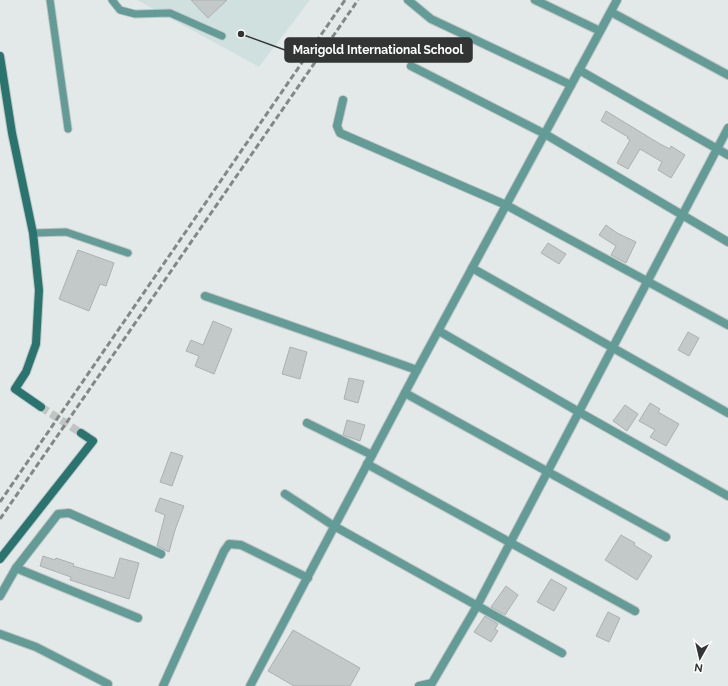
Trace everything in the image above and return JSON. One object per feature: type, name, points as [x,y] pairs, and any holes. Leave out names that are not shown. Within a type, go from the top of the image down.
[{"type":"street","points":[[408,0],[431,19],[571,85]]},
{"type":"street","points":[[535,0],[600,31]]},
{"type":"street","points":[[250,686],[438,331],[617,0]]},
{"type":"street","points":[[611,12],[728,75]]},
{"type":"street","points":[[0,56],[12,133],[33,233],[39,290],[36,344],[26,372],[15,389],[41,407]]},
{"type":"street","points":[[411,66],[545,134],[728,242]]},
{"type":"street","points":[[579,70],[728,155]]},
{"type":"street","points":[[343,100],[337,126],[340,133],[506,205],[728,325]]},
{"type":"street","points":[[419,686],[432,684],[477,606],[728,128]]},
{"type":"street","points":[[472,268],[728,413]]},
{"type":"street","points":[[205,296],[418,370]]},
{"type":"street","points":[[438,331],[728,496]]},
{"type":"street","points":[[405,393],[666,537]]},
{"type":"street","points":[[307,423],[372,456]]},
{"type":"street","points":[[0,559],[93,441],[81,433]]},
{"type":"street","points":[[368,464],[635,611]]},
{"type":"street","points":[[285,494],[334,526],[562,653]]},
{"type":"street","points":[[0,596],[16,568],[58,514],[69,513],[161,554]]},
{"type":"street","points":[[163,686],[224,551],[229,544],[241,545],[308,578]]},
{"type":"street","points":[[16,568],[138,618]]},
{"type":"street","points":[[0,634],[36,647],[108,684]]},
{"type":"lane","points":[[50,0],[68,129]]},
{"type":"lane","points":[[112,0],[120,10],[135,14],[170,13],[222,36]]},
{"type":"lane","points":[[33,233],[66,232],[128,253]]},
{"type":"shaded area","points":[[137,0],[310,0],[259,67]]},
{"type":"building","points":[[191,0],[227,0],[208,18]]},
{"type":"building","points":[[606,111],[660,144],[670,149],[671,146],[685,155],[671,178],[658,170],[662,162],[640,149],[628,169],[617,163],[630,140],[627,138],[628,137],[601,121]]},
{"type":"building","points":[[606,225],[617,233],[636,242],[626,263],[611,255],[616,246],[599,235]]},
{"type":"building","points":[[548,243],[566,254],[559,264],[541,253]]},
{"type":"building","points":[[78,250],[114,263],[106,286],[100,284],[89,311],[59,299]]},
{"type":"building","points":[[213,321],[232,329],[214,374],[195,366],[199,356],[186,351],[191,340],[203,345]]},
{"type":"building","points":[[688,332],[699,338],[689,356],[678,350]]},
{"type":"building","points":[[290,347],[307,352],[300,379],[282,374]]},
{"type":"building","points":[[349,378],[364,381],[358,403],[344,399]]},
{"type":"building","points":[[650,403],[660,409],[658,412],[679,424],[666,446],[650,437],[655,430],[639,421]]},
{"type":"building","points":[[625,405],[638,414],[627,431],[613,421]]},
{"type":"building","points":[[347,420],[365,425],[360,441],[343,435]]},
{"type":"building","points":[[171,452],[183,456],[172,486],[160,482]]},
{"type":"building","points":[[160,498],[184,506],[169,552],[157,546],[165,515],[155,511]]},
{"type":"building","points":[[621,535],[635,543],[634,545],[652,556],[637,580],[605,560]]},
{"type":"building","points":[[43,556],[55,560],[56,558],[74,564],[73,566],[114,578],[120,558],[139,563],[129,599],[70,580],[71,577],[40,566]]},
{"type":"building","points":[[551,579],[567,588],[554,611],[537,602]]},
{"type":"building","points":[[506,586],[518,595],[505,615],[491,607]]},
{"type":"building","points":[[608,612],[620,618],[609,642],[596,636]]},
{"type":"building","points":[[485,616],[498,624],[495,629],[498,631],[491,642],[474,632]]},
{"type":"building","points":[[293,630],[360,668],[350,686],[294,686],[268,671]]},
{"type":"tunnel","points":[[41,407],[81,433]]},
{"type":"railway","points":[[0,502],[345,0]]},
{"type":"railway","points":[[0,519],[358,0]]},
{"type":"place","name":"Marigold International School","points":[[241,34]]}]
